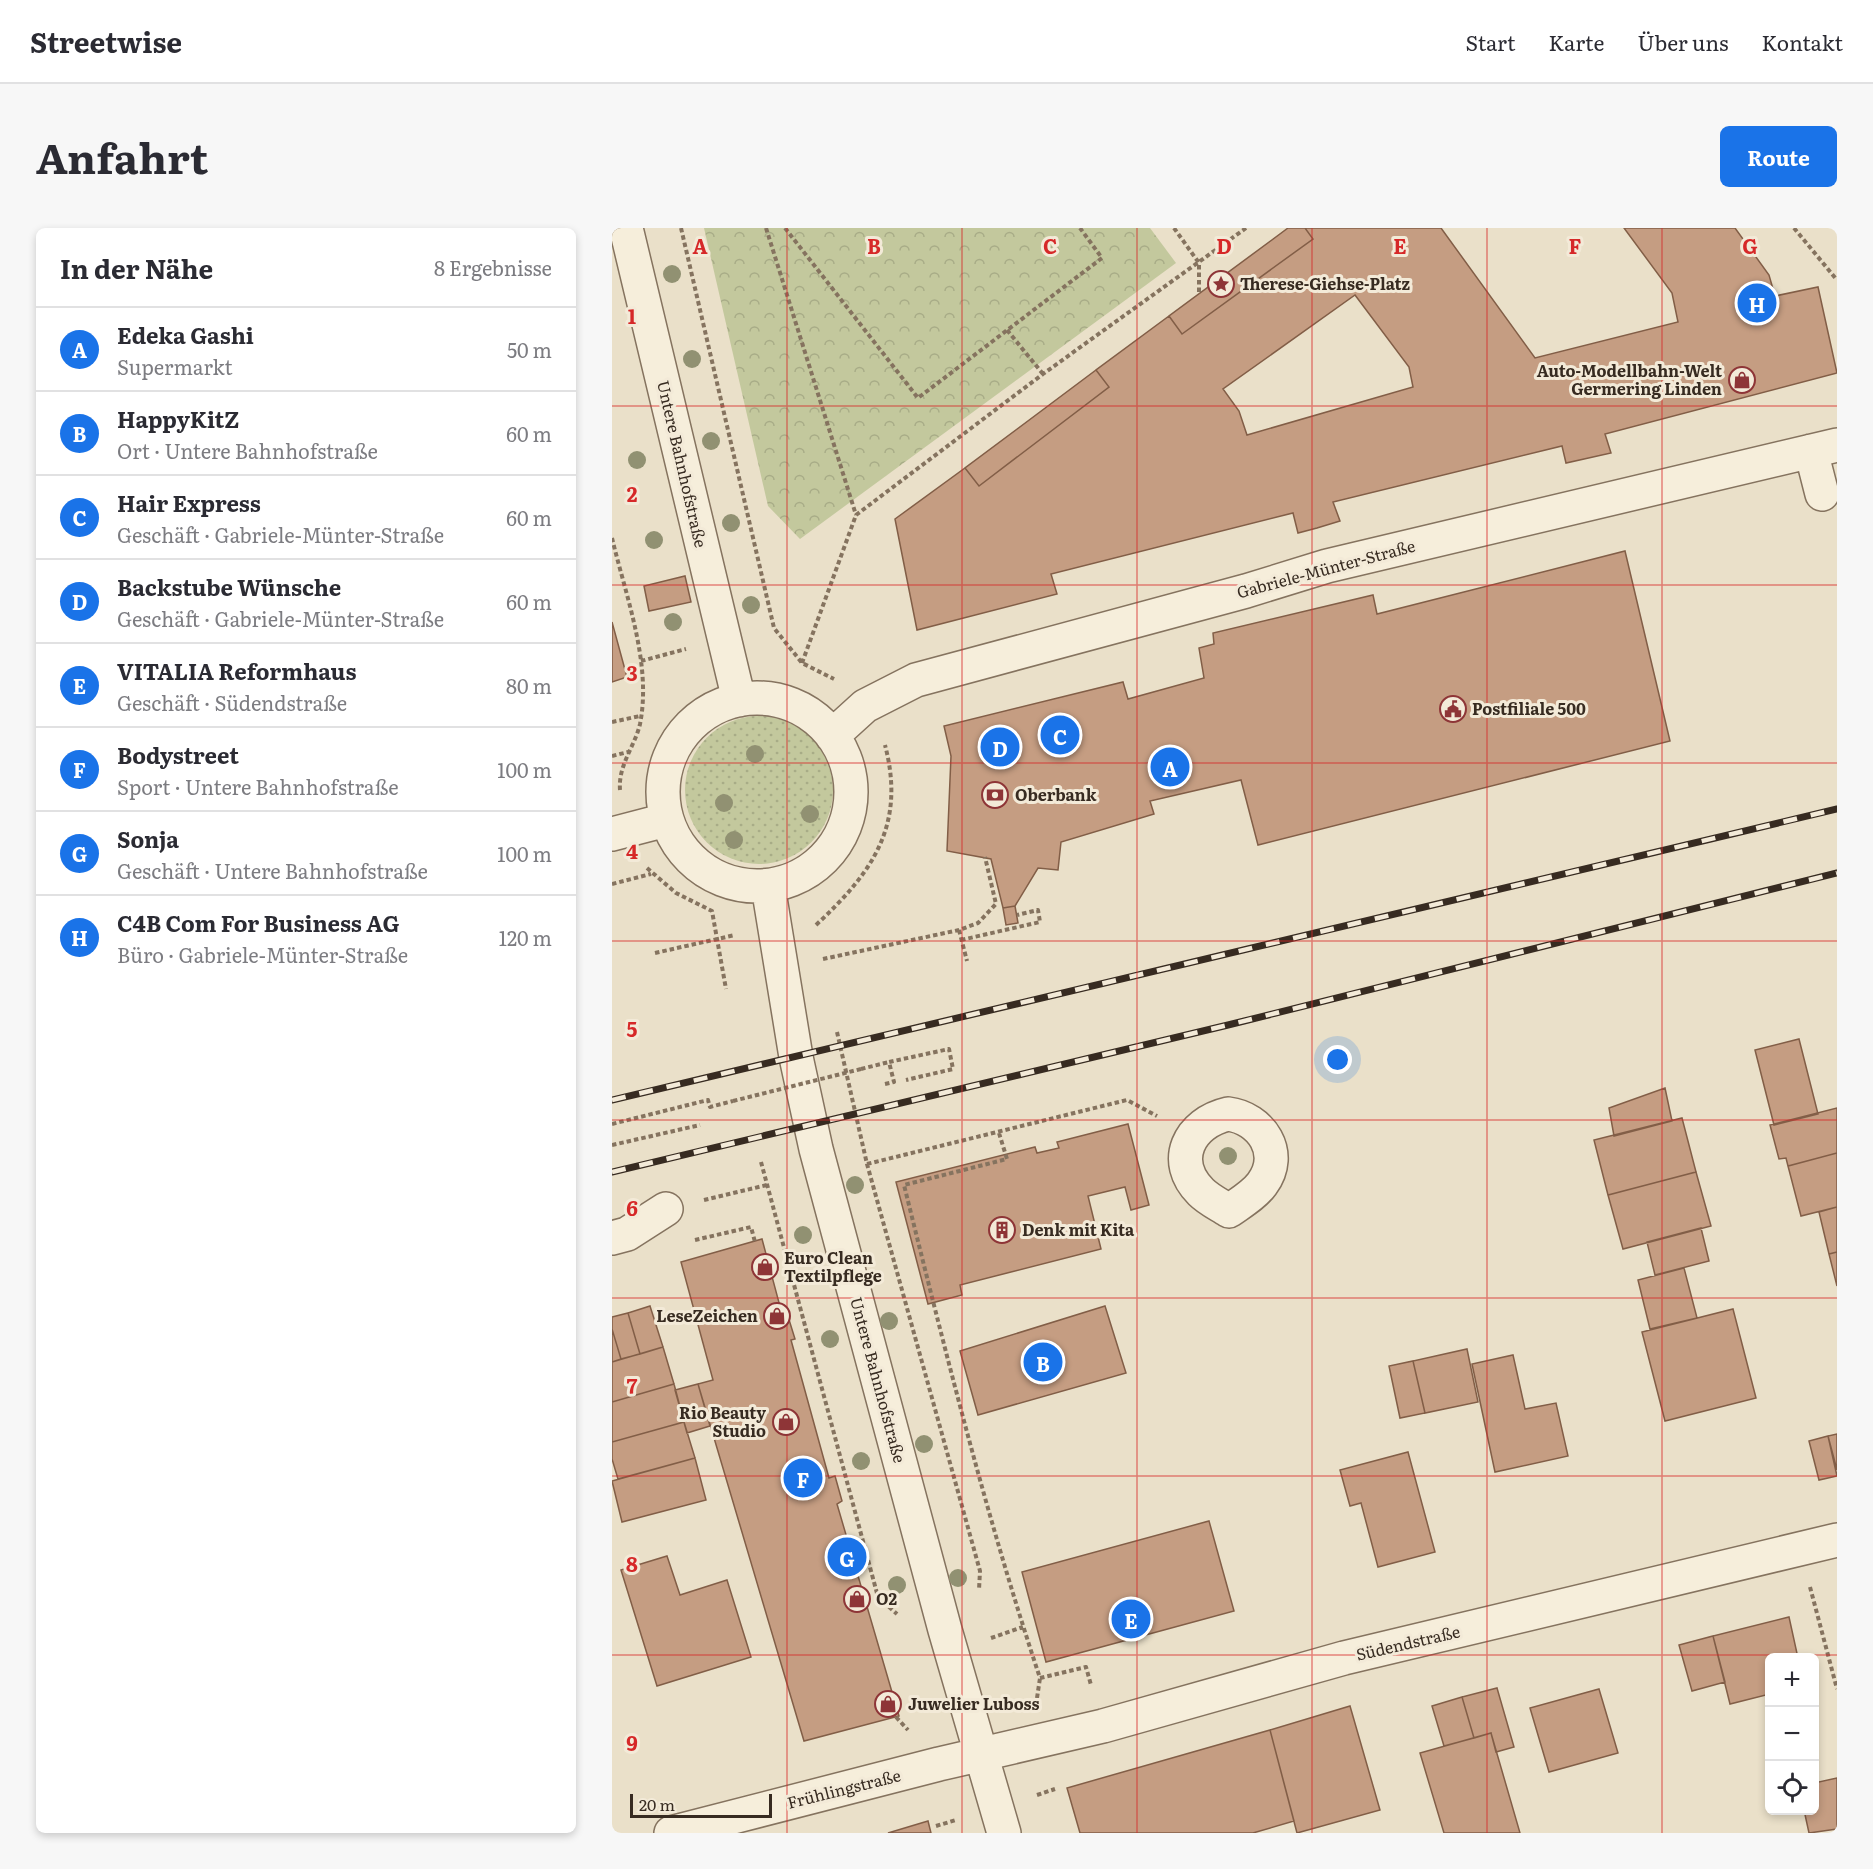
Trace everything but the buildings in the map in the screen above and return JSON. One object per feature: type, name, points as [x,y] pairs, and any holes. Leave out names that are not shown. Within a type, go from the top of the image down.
[{"type":"street","name":"Untere Bahnhofstraße","points":[[622,235],[739,700]]},
{"type":"street","points":[[1822,494],[1824,448]]},
{"type":"street","name":"Gabriele-Münter-Straße","points":[[832,736],[865,706],[916,680],[1246,591],[1327,566],[1824,448]]},
{"type":"street","points":[[766,698],[793,705],[816,719],[832,736],[847,764],[851,791],[844,826],[837,842],[819,863],[796,878],[768,886],[744,886],[718,878],[703,869],[677,844],[666,820],[662,789],[668,758],[685,731],[709,711],[739,700],[766,698]]},
{"type":"street","points":[[612,834],[666,820]]},
{"type":"street","name":"Untere Bahnhofstraße","points":[[768,886],[796,1057],[816,1149],[942,1619],[1004,1833]]},
{"type":"street","points":[[612,1238],[627,1234],[666,1209]]},
{"type":"street","name":"Südendstraße","points":[[981,1753],[1103,1726],[1344,1658],[1837,1540]]},
{"type":"street","name":"Frühlingstraße","points":[[671,1833],[981,1753]]},
{"type":"path","points":[[681,228],[774,628],[802,663],[838,682]]},
{"type":"path","points":[[766,228],[856,515]]},
{"type":"path","points":[[786,228],[918,398],[1102,258],[1080,228]]},
{"type":"path","points":[[1174,228],[1199,263],[1199,294]]},
{"type":"path","points":[[802,663],[856,515],[1043,374],[1246,228]]},
{"type":"path","points":[[1794,228],[1837,280]]},
{"type":"path","points":[[1007,330],[1043,374]]},
{"type":"path","points":[[612,538],[641,661],[640,725],[628,752],[620,790]]},
{"type":"path","points":[[641,661],[691,648]]},
{"type":"path","points":[[612,722],[640,716]]},
{"type":"path","points":[[816,925],[853,889],[885,838],[892,795],[891,765],[883,734]]},
{"type":"path","points":[[612,756],[628,752]]},
{"type":"path","points":[[822,960],[959,930],[978,923],[996,904],[985,857]]},
{"type":"path","points":[[612,884],[651,874],[676,893],[712,911],[726,989]]},
{"type":"path","points":[[961,940],[1040,922],[1038,910],[1017,915]]},
{"type":"path","points":[[959,930],[967,961]]},
{"type":"path","points":[[655,953],[717,938]]},
{"type":"path","points":[[836,1024],[867,1164],[980,1571],[979,1591]]},
{"type":"path","points":[[612,1124],[708,1100],[710,1107],[949,1049],[953,1069],[906,1080]]},
{"type":"path","points":[[885,1084],[894,1082],[890,1062]]},
{"type":"path","points":[[867,1164],[999,1133],[1102,1104],[1127,1100]]},
{"type":"path","points":[[612,1144],[700,1125]]},
{"type":"path","points":[[999,1133],[1007,1159],[904,1185],[944,1349],[1023,1627],[1040,1677],[1036,1698]]},
{"type":"path","points":[[762,1162],[878,1597]]},
{"type":"path","points":[[735,1193],[767,1185]]},
{"type":"path","points":[[1800,1549],[1837,1689]]},
{"type":"path","points":[[992,1638],[1023,1627]]},
{"type":"path","points":[[1040,1677],[1086,1667],[1092,1692]]},
{"type":"path","points":[[896,1717],[909,1731]]},
{"type":"path","points":[[1031,1797],[1055,1789]]},
{"type":"path","points":[[936,1826],[967,1816]]},
{"type":"green space","points":[[704,228],[1150,228],[1176,263],[800,539],[768,506]]},
{"type":"green space","points":[[759,716],[787,722],[811,738],[827,762],[833,790],[827,818],[811,842],[787,858],[759,864],[731,858],[707,842],[691,818],[685,790],[691,762],[707,738],[731,722]]},
{"type":"railway","points":[[612,1100],[1837,809]]},
{"type":"railway","points":[[612,1172],[1228,1025],[1837,873]]},
{"type":"place","name":"Therese-Giehse-Platz","points":[[1221,284]]},
{"type":"place","name":"C4B Com For Business AG","points":[[1757,303]]},
{"type":"place","name":"Auto-Modellbahn-Welt Germering Linden","points":[[1742,380]]},
{"type":"place","name":"Postfiliale 500","points":[[1453,709]]},
{"type":"place","name":"Hair Express","points":[[1060,735]]},
{"type":"place","name":"Backstube Wünsche","points":[[1000,747]]},
{"type":"place","name":"Edeka Gashi","points":[[1170,767]]},
{"type":"place","name":"Oberbank","points":[[995,795]]},
{"type":"place","name":"Denk mit Kita","points":[[1002,1230]]},
{"type":"place","name":"Euro Clean Textilpflege","points":[[765,1267]]},
{"type":"place","name":"LeseZeichen","points":[[777,1316]]},
{"type":"place","name":"HappyKitZ","points":[[1043,1362]]},
{"type":"place","name":"Rio Beauty Studio","points":[[786,1422]]},
{"type":"place","name":"Bodystreet","points":[[803,1478]]},
{"type":"place","name":"Sonja","points":[[847,1557]]},
{"type":"place","name":"O2","points":[[857,1599]]},
{"type":"place","name":"VITALIA Reformhaus","points":[[1131,1619]]},
{"type":"place","name":"Juwelier Luboss","points":[[888,1704]]}]
